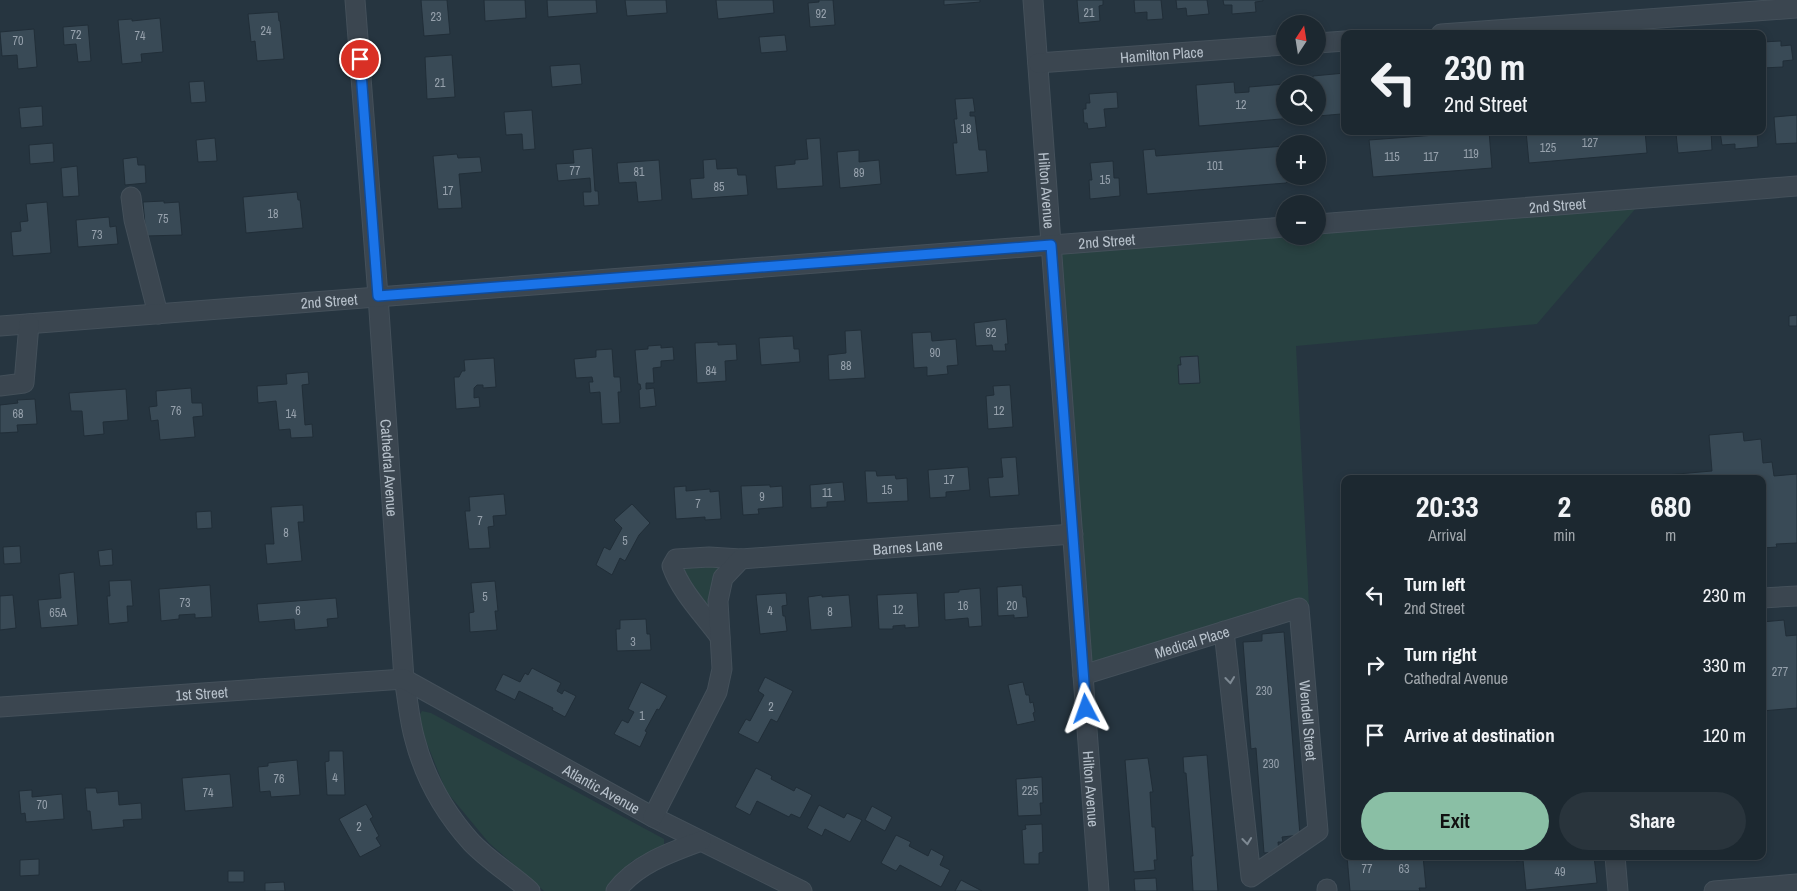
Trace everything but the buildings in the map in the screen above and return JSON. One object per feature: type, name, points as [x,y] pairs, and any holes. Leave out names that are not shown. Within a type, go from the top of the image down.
[{"type":"street","name":"Cathedral Avenue","points":[[355,0],[378,296],[404,679],[414,737],[434,790],[447,813],[472,843],[494,864],[530,891]]},
{"type":"street","name":"Hilton Avenue","points":[[1033,0],[1099,891]]},
{"type":"street","points":[[1496,30],[1797,8]]},
{"type":"street","points":[[1326,42],[1341,41]]},
{"type":"street","name":"Hamilton Place","points":[[1038,63],[1276,46]]},
{"type":"street","name":"2nd Street","points":[[1326,223],[1797,186]]},
{"type":"street","points":[[131,197],[134,220],[158,314]]},
{"type":"street","name":"2nd Street","points":[[0,326],[1276,228]]},
{"type":"street","points":[[0,386],[24,383],[29,324]]},
{"type":"street","name":"Barnes Lane","points":[[720,637],[683,588],[672,566],[676,559],[709,557],[741,559],[1073,534]]},
{"type":"street","points":[[654,818],[717,692],[722,669],[718,601],[724,578],[741,559]]},
{"type":"street","points":[[1766,598],[1797,596]]},
{"type":"street","name":"Medical Place","points":[[1083,675],[1299,608]]},
{"type":"street","name":"Wendell Street","points":[[1224,631],[1251,877],[1318,832],[1299,608]]},
{"type":"street","name":"1st Street","points":[[0,707],[404,679]]},
{"type":"street","name":"Atlantic Avenue","points":[[404,679],[654,818],[802,891]]},
{"type":"street","points":[[616,891],[634,873],[665,854],[701,841]]},
{"type":"street","points":[[1615,860],[1618,891]]},
{"type":"street","points":[[1714,891],[1797,884]]},
{"type":"green space","points":[[1642,201],[1537,324],[1296,346],[1309,605],[1084,675],[1054,245],[1276,237],[1276,245],[1326,245],[1326,223]]},
{"type":"green space","points":[[676,559],[741,559],[723,578],[720,637]]},
{"type":"green space","points":[[422,711],[431,713],[664,839],[664,846],[632,861],[607,891],[544,891],[489,843],[446,791],[422,731],[420,714]]},
{"type":"route","points":[[360,59],[378,296],[1051,245],[1086,709]]}]
